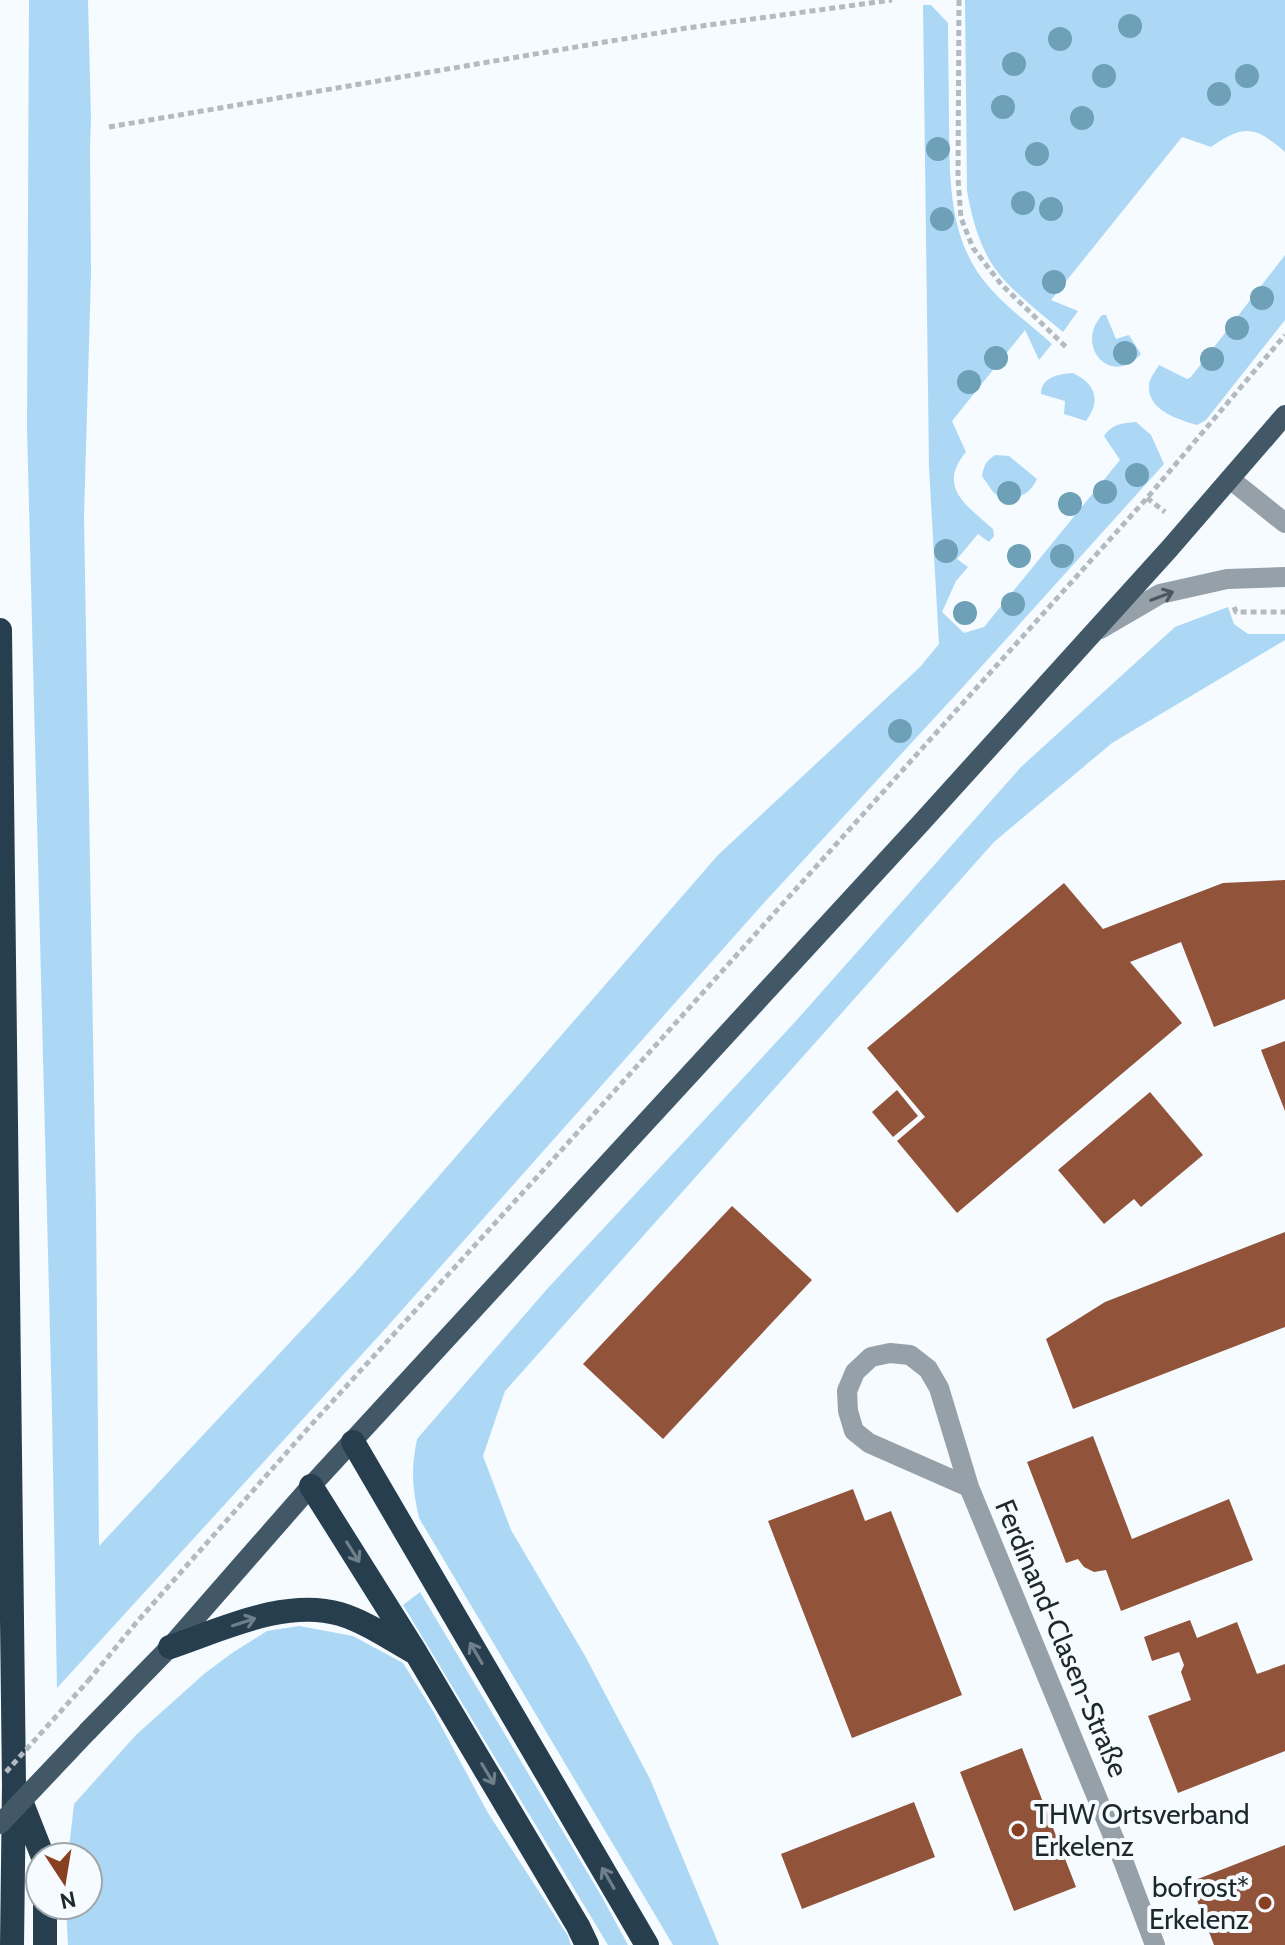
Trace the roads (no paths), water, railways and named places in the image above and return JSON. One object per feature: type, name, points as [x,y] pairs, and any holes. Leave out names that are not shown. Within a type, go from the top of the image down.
[{"type":"highway","points":[[0,630],[7,1781],[12,1945]]},
{"type":"highway","points":[[353,1442],[647,1945]]},
{"type":"highway","points":[[311,1486],[416,1653],[587,1945]]},
{"type":"highway","points":[[170,1647],[280,1611],[306,1609],[337,1614],[363,1623],[416,1653]]},
{"type":"highway","points":[[7,1781],[35,1841]]},
{"type":"highway","points":[[45,1921],[45,1945]]},
{"type":"main road","points":[[0,1824],[170,1647],[311,1486],[1093,633],[1285,415]]},
{"type":"street","points":[[1230,479],[1285,523]]},
{"type":"street","points":[[1093,633],[1160,594],[1227,579],[1285,577]]},
{"type":"street","name":"Ferdinand-Clasen-Straße","points":[[969,1487],[869,1443],[854,1431],[848,1411],[847,1391],[855,1372],[871,1357],[890,1353],[910,1355],[928,1369],[939,1388],[969,1487],[1155,1945]]},
{"type":"place","name":"THW Ortsverband Erkelenz","points":[[1018,1830]]},
{"type":"place","name":"bofrost* Erkelenz","points":[[1265,1903]]}]
